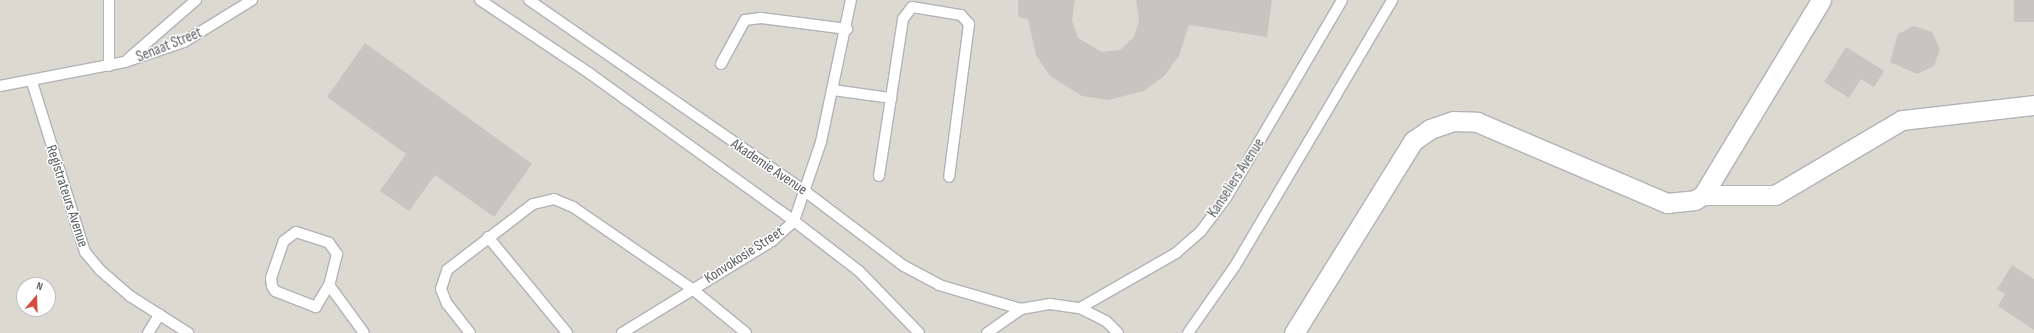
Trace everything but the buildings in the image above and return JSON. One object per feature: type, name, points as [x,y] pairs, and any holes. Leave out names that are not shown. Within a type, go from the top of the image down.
[{"type":"street","points":[[1703,195],[1820,0]]},
{"type":"street","points":[[1294,333],[1413,141],[1430,129],[1453,121],[1477,122],[1668,203],[1684,203],[1703,195],[1775,195],[1902,120],[2034,105]]},
{"type":"lane","points":[[109,0],[109,66]]},
{"type":"lane","name":"Senaat Street","points":[[125,62],[196,0]]},
{"type":"lane","name":"Senaat Street","points":[[0,86],[32,82],[109,66],[184,42],[252,0]]},
{"type":"lane","name":"Akademie Avenue","points":[[480,0],[589,73],[794,221],[859,271],[919,333]]},
{"type":"lane","name":"Akademie Avenue","points":[[529,0],[806,192],[904,266],[939,285],[1021,309]]},
{"type":"lane","name":"Konvokosie Street","points":[[622,333],[690,288],[772,241],[794,221],[806,192],[833,90],[847,29],[851,0]]},
{"type":"lane","name":"Kanseliers Avenue","points":[[1080,308],[1176,253],[1201,231],[1238,179],[1342,0]]},
{"type":"lane","points":[[1188,333],[1235,266],[1392,0]]},
{"type":"lane","points":[[879,176],[903,20],[912,7],[961,15],[969,24],[949,178]]},
{"type":"lane","points":[[721,64],[744,20],[761,18],[847,29]]},
{"type":"lane","name":"Registrateurs Avenue","points":[[32,82],[85,252],[100,270],[130,296],[188,333]]},
{"type":"lane","points":[[833,90],[891,98]]},
{"type":"lane","points":[[470,333],[447,304],[441,289],[447,270],[488,237],[533,204],[554,199],[573,207],[690,288],[746,333]]},
{"type":"lane","points":[[329,285],[316,307],[275,292],[271,278],[284,240],[290,234],[301,232],[336,250],[329,285],[364,333]]},
{"type":"lane","points":[[488,237],[567,333]]},
{"type":"lane","points":[[987,333],[1021,309],[1050,304],[1080,308],[1106,321],[1118,333]]},
{"type":"lane","points":[[148,333],[160,314]]},
{"type":"shaded area","points":[[0,0],[2034,0],[2034,333],[0,333]]}]
